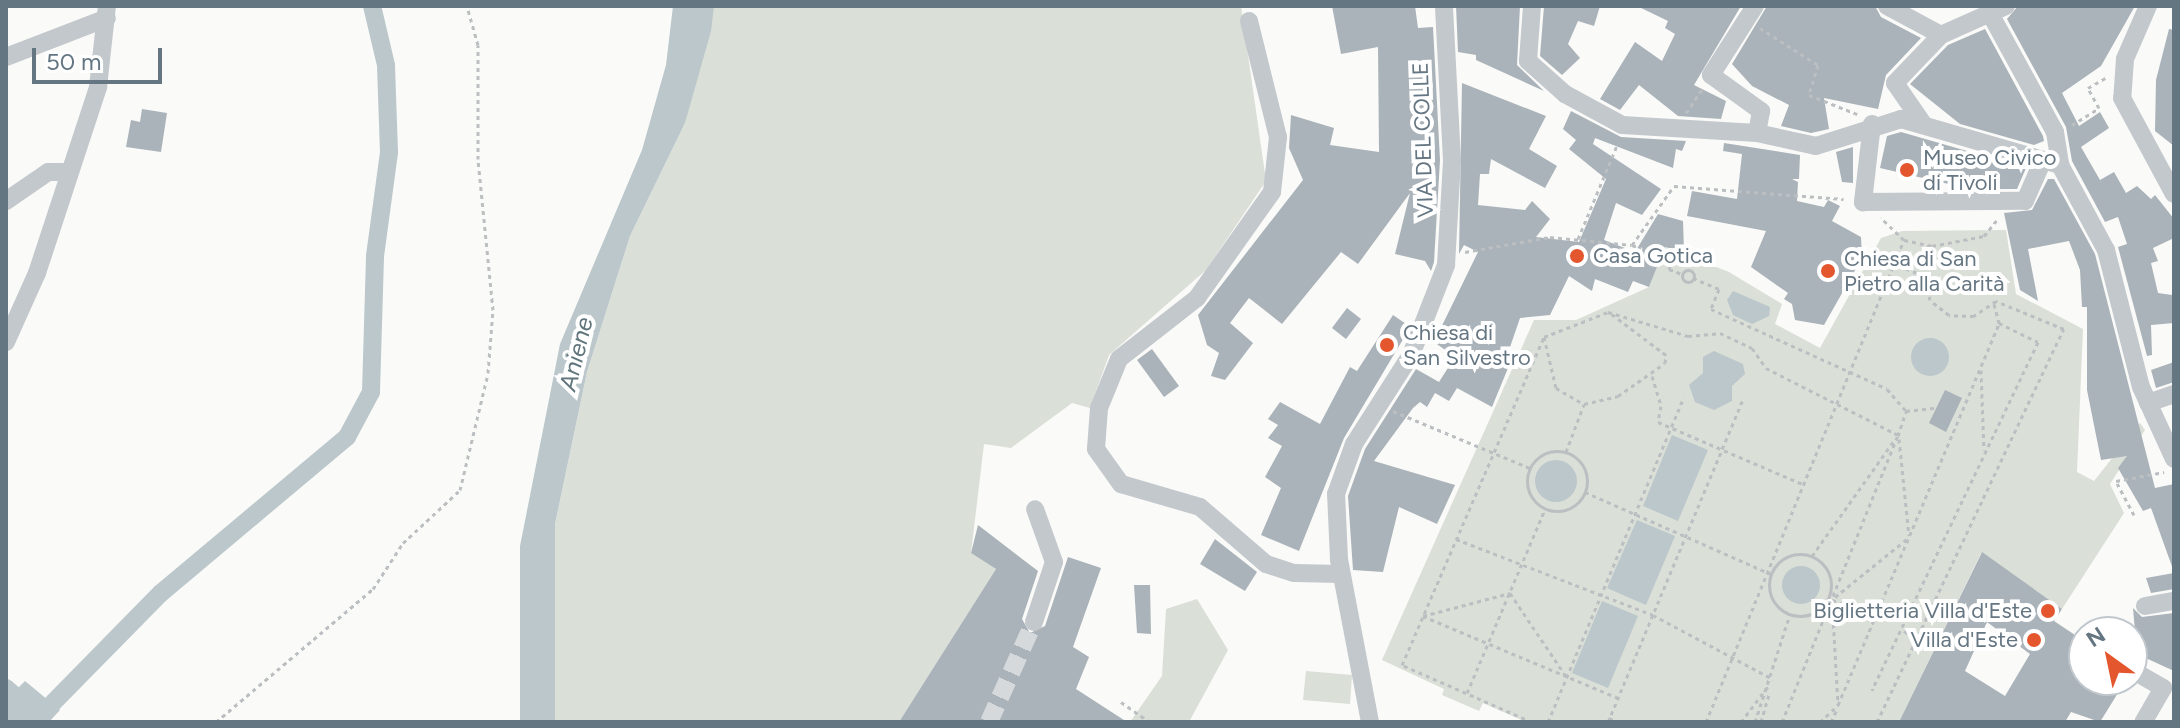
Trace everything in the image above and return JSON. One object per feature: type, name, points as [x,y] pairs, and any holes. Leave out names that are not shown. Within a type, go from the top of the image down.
[{"type":"street","name":"VIA DEL COLLE","points":[[1370,722],[1341,574],[1337,487],[1379,405],[1419,338],[1448,254],[1452,146],[1444,6]]},
{"type":"street","points":[[1532,6],[1525,56],[1565,94],[1626,126],[1677,126],[1757,133],[1816,146],[1847,139],[1875,123],[1924,125],[2052,162]]},
{"type":"street","points":[[1887,6],[1941,35]]},
{"type":"street","points":[[2148,6],[2123,67],[2122,98],[2174,194]]},
{"type":"street","points":[[1924,125],[1895,83],[1941,35],[1999,11],[2046,116],[2052,162],[2106,250],[2148,403],[2174,459]]},
{"type":"street","points":[[6,57],[107,12],[101,76],[67,172],[37,273],[6,342]]},
{"type":"street","points":[[1751,12],[1711,75],[1761,111],[1757,133]]},
{"type":"street","points":[[1249,21],[1277,126],[1274,184],[1255,222],[1206,289],[1135,341],[1110,374],[1094,438],[1101,463],[1121,484],[1200,507],[1273,567],[1341,574]]},
{"type":"street","points":[[1875,123],[1863,202],[2025,201],[2052,162]]},
{"type":"street","points":[[6,201],[48,172],[67,172]]},
{"type":"street","points":[[2148,403],[2174,394]]},
{"type":"street","points":[[1034,622],[1054,562],[1035,509]]},
{"type":"street","points":[[2145,606],[2174,601]]},
{"type":"street","points":[[2143,722],[2163,688],[2148,679]]},
{"type":"path","points":[[216,722],[373,589],[403,543],[460,490],[488,373],[493,310],[478,159],[478,45],[467,6]]},
{"type":"path","points":[[1751,12],[1818,65],[1809,95],[1875,123]]},
{"type":"path","points":[[1677,126],[1711,75]]},
{"type":"path","points":[[2046,116],[2062,132],[2099,108],[2088,88],[2107,77]]},
{"type":"path","points":[[1578,239],[1626,126]]},
{"type":"path","points":[[1632,245],[1674,186],[1863,202],[1904,240],[1932,246],[1984,236],[1994,228],[2004,202]]},
{"type":"path","points":[[1448,254],[1550,237],[1578,239],[1632,245],[1673,259],[1669,269],[1682,274],[1687,282],[1693,278]]},
{"type":"path","points":[[1706,722],[1904,240]]},
{"type":"path","points":[[1894,263],[1924,276],[1930,300],[1949,315],[1974,316],[1994,304]]},
{"type":"path","points":[[1682,274],[1690,270],[1693,278],[1719,289],[1711,309],[1887,389],[1906,411]]},
{"type":"path","points":[[1831,722],[1999,323],[1994,304]]},
{"type":"path","points":[[1877,722],[2064,329],[1994,304]]},
{"type":"path","points":[[1544,337],[1556,388],[1584,404],[1618,396],[1652,376],[1666,355],[1608,312]]},
{"type":"path","points":[[1532,722],[1402,665],[1544,337],[1608,312],[1688,336],[1720,333],[1752,348],[1766,368],[1898,435]]},
{"type":"path","points":[[1872,690],[2038,342],[1999,323]]},
{"type":"path","points":[[1981,366],[1984,453]]},
{"type":"path","points":[[1652,376],[1661,406],[1658,422],[1805,485]]},
{"type":"path","points":[[1548,722],[1684,397]]},
{"type":"path","points":[[1618,722],[1609,720],[1743,399]]},
{"type":"path","points":[[1566,452],[1584,404]]},
{"type":"path","points":[[1379,405],[1530,468]]},
{"type":"path","points":[[1906,411],[1936,408]]},
{"type":"path","points":[[1782,722],[1906,411]]},
{"type":"path","points":[[1898,435],[1909,537]]},
{"type":"path","points":[[1812,556],[1898,435]]},
{"type":"path","points":[[1566,452],[1581,463],[1585,492],[1573,506],[1545,509],[1527,487],[1530,468],[1541,455],[1566,452]]},
{"type":"path","points":[[2134,515],[2116,481],[2174,470]]},
{"type":"path","points":[[1585,492],[1771,574]]},
{"type":"path","points":[[1467,694],[1545,509]]},
{"type":"path","points":[[1832,600],[1909,537]]},
{"type":"path","points":[[1456,539],[1653,615],[1732,661],[1773,679]]},
{"type":"path","points":[[1792,555],[1812,556],[1827,569],[1831,589],[1816,612],[1790,614],[1775,603],[1771,574],[1792,555]]},
{"type":"path","points":[[1423,616],[1510,593]]},
{"type":"path","points":[[1510,593],[1566,677]]},
{"type":"path","points":[[1832,600],[1875,617]]},
{"type":"path","points":[[1820,722],[1838,705],[1832,600]]},
{"type":"path","points":[[1761,722],[1790,614]]},
{"type":"path","points":[[1423,616],[1618,698]]},
{"type":"path","points":[[1902,631],[1918,640]]},
{"type":"path","points":[[1741,722],[1773,679]]},
{"type":"path","points":[[1755,722],[1773,679]]},
{"type":"path","points":[[1121,702],[1150,722]]},
{"type":"shaded area","points":[[714,6],[1241,6],[1266,181],[1206,270],[1109,355],[1090,408],[1072,403],[1011,448],[984,444],[971,553],[996,569],[899,722],[555,722],[555,524],[587,372],[630,236],[685,123]]},
{"type":"shaded area","points":[[2006,230],[2016,294],[2083,329],[2077,472],[2094,481],[2140,423],[2145,430],[2110,484],[2124,513],[2062,609],[1981,553],[1899,722],[1526,722],[1483,703],[1479,711],[1442,695],[1444,689],[1382,660],[1534,320],[1576,320],[1649,287],[1665,247],[1729,272],[1782,304],[1775,324],[1820,348],[1881,238],[1902,231]]},
{"type":"shaded area","points":[[1197,599],[1228,650],[1189,722],[1130,722],[1162,676],[1166,609]]},
{"type":"shaded area","points":[[1306,671],[1352,675],[1350,704],[1303,700]]},
{"type":"water","name":"Aniene","points":[[673,6],[714,6],[711,31],[685,123],[630,236],[587,372],[555,524],[555,722],[520,722],[520,546],[560,344],[642,150],[666,65]]},
{"type":"water","points":[[1733,291],[1770,307],[1769,316],[1752,324],[1733,315],[1727,300]]},
{"type":"water","points":[[1930,338],[1943,344],[1949,357],[1943,370],[1930,376],[1917,370],[1911,357],[1917,344]]},
{"type":"water","points":[[1714,351],[1743,364],[1745,374],[1732,386],[1732,401],[1714,410],[1695,402],[1689,385],[1703,373],[1703,357]]},
{"type":"water","points":[[1672,435],[1708,450],[1678,521],[1643,506]]},
{"type":"water","points":[[1556,460],[1571,466],[1577,481],[1571,496],[1556,502],[1541,496],[1535,481],[1541,466]]},
{"type":"water","points":[[1637,520],[1675,536],[1646,605],[1607,588]]},
{"type":"water","points":[[1801,566],[1814,572],[1820,585],[1814,598],[1801,604],[1788,598],[1782,585],[1788,572]]},
{"type":"water","points":[[1602,601],[1638,616],[1608,688],[1572,673]]},
{"type":"water","points":[[25,681],[60,710],[49,722],[6,722],[6,700]]},
{"type":"building","points":[[1332,6],[1415,6],[1418,28],[1433,27],[1440,160],[1434,262],[1431,271],[1425,261],[1395,254],[1410,193],[1358,264],[1341,252],[1282,324],[1249,298],[1230,323],[1253,343],[1225,380],[1211,376],[1219,353],[1207,345],[1198,315],[1303,180],[1289,148],[1291,115],[1334,128],[1330,145],[1379,152],[1378,47],[1341,54]]},
{"type":"building","points":[[1456,6],[1520,6],[1517,65],[1544,91],[1476,60],[1476,55],[1458,52]]},
{"type":"building","points":[[1544,6],[1600,6],[1594,26],[1578,21],[1568,44],[1580,58],[1562,75],[1540,56]]},
{"type":"building","points":[[1637,6],[1741,6],[1694,85],[1726,101],[1721,119],[1678,116],[1639,85],[1620,110],[1600,99],[1635,42],[1662,61],[1675,34],[1665,28],[1668,21]]},
{"type":"building","points":[[1767,6],[1875,6],[1881,17],[1921,38],[1886,75],[1878,109],[1824,98],[1829,129],[1811,133],[1781,126],[1789,105],[1752,86],[1732,64]]},
{"type":"building","points":[[2018,6],[2135,6],[2101,66],[2062,93],[2079,126],[2100,112],[2109,128],[2081,147],[2100,180],[2114,172],[2126,193],[2137,186],[2151,199],[2155,195],[2174,219],[2174,238],[2153,248],[2158,261],[2151,263],[2158,293],[2172,295],[2174,323],[2151,325],[2152,355],[2147,356],[2118,247],[2127,244],[2118,217],[2105,222],[2072,161],[2066,127],[2007,19]]},
{"type":"building","points":[[1985,29],[2044,141],[2034,145],[1960,124],[1910,84],[1948,45]]},
{"type":"building","points":[[2169,29],[2174,30],[2174,146],[2155,131],[2156,80]]},
{"type":"building","points":[[1462,83],[1546,116],[1529,149],[1557,166],[1545,188],[1491,159],[1489,174],[1480,174],[1478,205],[1525,210],[1532,201],[1550,219],[1536,237],[1579,242],[1606,179],[1569,149],[1576,140],[1563,129],[1571,111],[1621,137],[1686,141],[1682,151],[1676,149],[1673,168],[1595,138],[1593,144],[1661,189],[1642,215],[1616,203],[1604,240],[1635,252],[1658,214],[1683,221],[1684,252],[1665,247],[1649,287],[1633,281],[1628,292],[1595,279],[1592,291],[1569,276],[1550,315],[1520,318],[1508,353],[1513,356],[1492,407],[1457,388],[1449,401],[1435,393],[1427,407],[1420,402],[1413,408],[1374,461],[1455,485],[1437,524],[1399,507],[1383,572],[1353,570],[1348,496],[1365,449],[1416,369],[1439,382],[1455,357],[1434,342],[1478,252],[1464,245],[1459,254]]},
{"type":"building","points":[[142,109],[167,113],[161,152],[126,147],[131,120],[140,122]]},
{"type":"building","points":[[1901,132],[2026,168],[2017,189],[1970,189],[1880,168],[1887,136]]},
{"type":"building","points":[[1724,143],[1800,155],[1799,179],[1792,179],[1798,182],[1797,201],[1824,207],[1828,200],[1840,206],[1832,221],[1861,237],[1862,258],[1824,325],[1795,320],[1792,304],[1784,299],[1788,293],[1751,267],[1766,231],[1687,216],[1692,191],[1737,199],[1742,154],[1723,151]]},
{"type":"building","points":[[1853,147],[1853,183],[1842,182],[1836,152]]},
{"type":"building","points":[[2048,179],[2054,179],[2095,254],[2155,488],[2174,484],[2174,572],[2151,508],[2143,511],[2118,468],[2127,456],[2101,460],[2087,390],[2087,307],[2082,307],[2080,270],[2069,241],[2028,249],[2038,301],[2020,290],[2004,213],[2032,210]]},
{"type":"building","points":[[1347,308],[1361,319],[1346,339],[1332,328]]},
{"type":"building","points":[[1393,315],[1409,326],[1344,438],[1299,551],[1261,535],[1281,488],[1265,477],[1282,446],[1268,438],[1278,425],[1268,419],[1280,402],[1320,424],[1350,367],[1357,371]]},
{"type":"building","points":[[1152,349],[1179,386],[1164,397],[1137,360]]},
{"type":"building","points":[[2174,362],[2174,382],[2156,388],[2151,370]]},
{"type":"building","points":[[1945,390],[1962,398],[1946,432],[1929,423]]},
{"type":"building","points":[[978,525],[1038,571],[1022,619],[1030,633],[1045,626],[1068,557],[1101,568],[1073,647],[1089,657],[1076,689],[1127,722],[899,722],[996,569],[971,553]]},
{"type":"building","points":[[1215,539],[1257,572],[1245,591],[1200,564]]},
{"type":"building","name":"Villa d'Este","points":[[1982,552],[2062,609],[2054,621],[2068,630],[2068,696],[2116,696],[2100,722],[2071,712],[2065,722],[1899,722]],"holes":[[[1987,622],[2030,654],[2005,696],[1965,671]]]},
{"type":"building","points":[[2174,573],[2174,589],[2151,593],[2146,578]]},
{"type":"building","points":[[1134,585],[1150,585],[1151,634],[1137,633]]},
{"type":"building","points":[[2174,613],[2174,671],[2148,659],[2148,616]]},
{"type":"waterway","points":[[39,717],[161,593],[347,437],[371,392],[375,256],[389,152],[386,65],[372,6]]},
{"type":"waterway","points":[[6,688],[30,709]]},
{"type":"tunnel","points":[[989,722],[1034,622]]},
{"type":"place","name":"Museo Civico di Tivoli","points":[[1907,170]]},
{"type":"place","name":"Casa Gotica","points":[[1577,256]]},
{"type":"place","name":"Chiesa di San Pietro alla Carità","points":[[1828,271]]},
{"type":"place","name":"Chiesa di San Silvestro","points":[[1387,345]]},
{"type":"place","name":"Biglietteria Villa d'Este","points":[[2048,611]]},
{"type":"place","name":"Villa d'Este","points":[[2034,640]]}]
